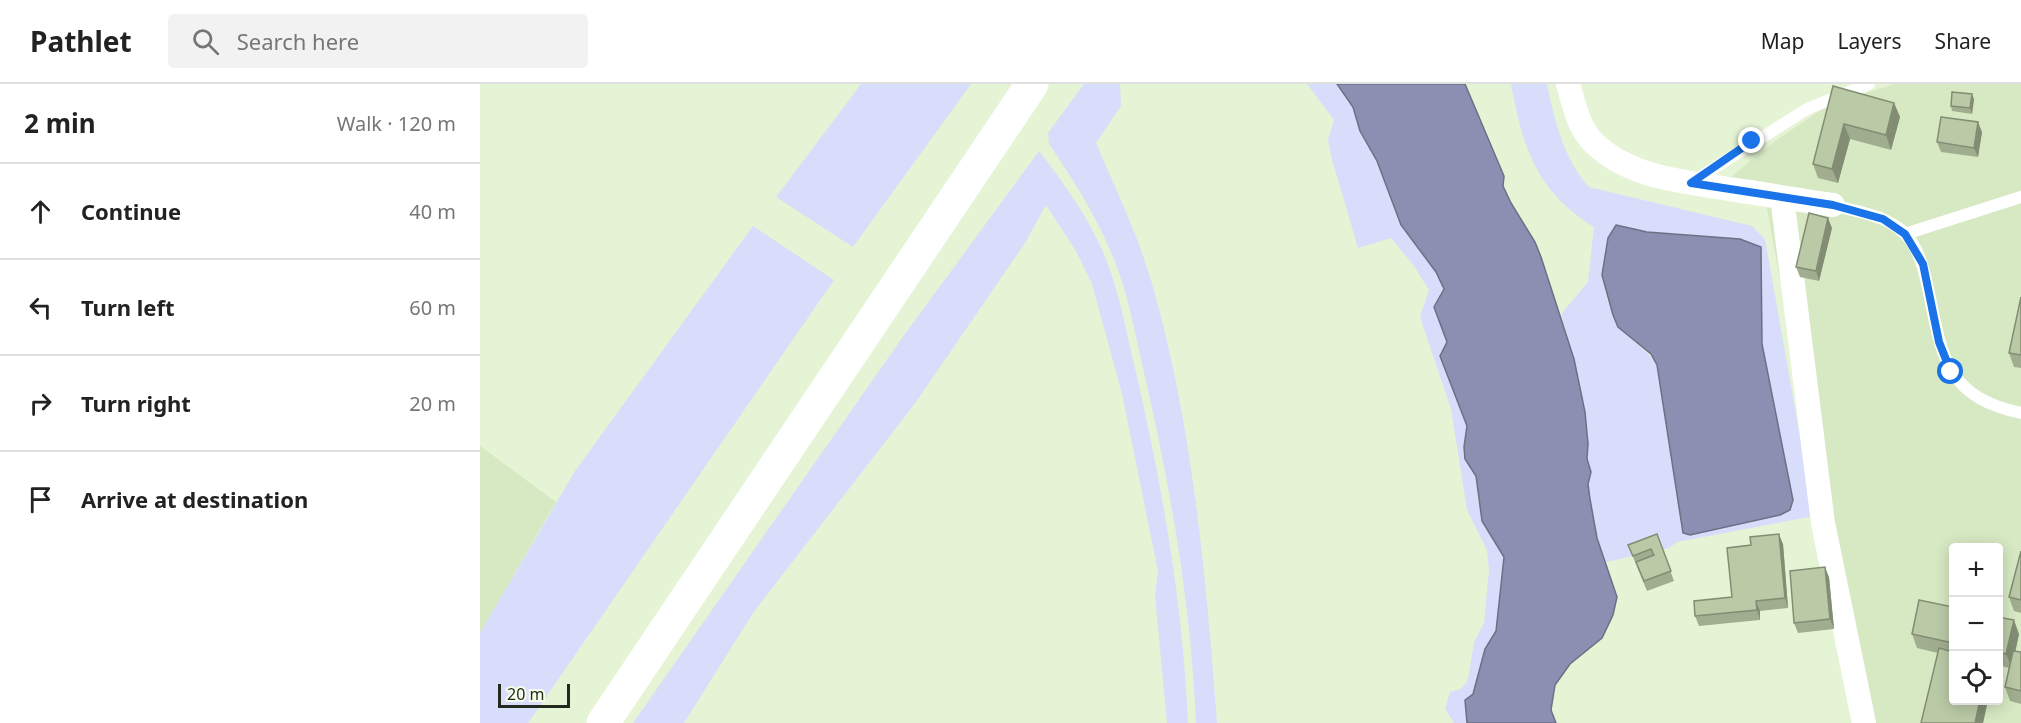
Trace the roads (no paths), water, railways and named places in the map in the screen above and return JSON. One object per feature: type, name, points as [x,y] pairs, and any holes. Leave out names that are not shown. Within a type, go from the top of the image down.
[{"type":"highway","points":[[603,723],[1032,84]]},
{"type":"street","points":[[1568,84],[1578,118],[1592,141],[1613,159],[1640,171],[1691,183],[1833,205]]},
{"type":"street","points":[[1782,197],[1823,523],[1864,723]]},
{"type":"lane","points":[[1691,183],[1752,141],[1807,109],[1869,84]]},
{"type":"lane","points":[[1905,234],[2021,197]]},
{"type":"lane","points":[[1833,205],[1883,219],[1905,234],[1923,264],[1939,342],[1951,372],[1972,395],[1999,408],[2021,413]]}]
